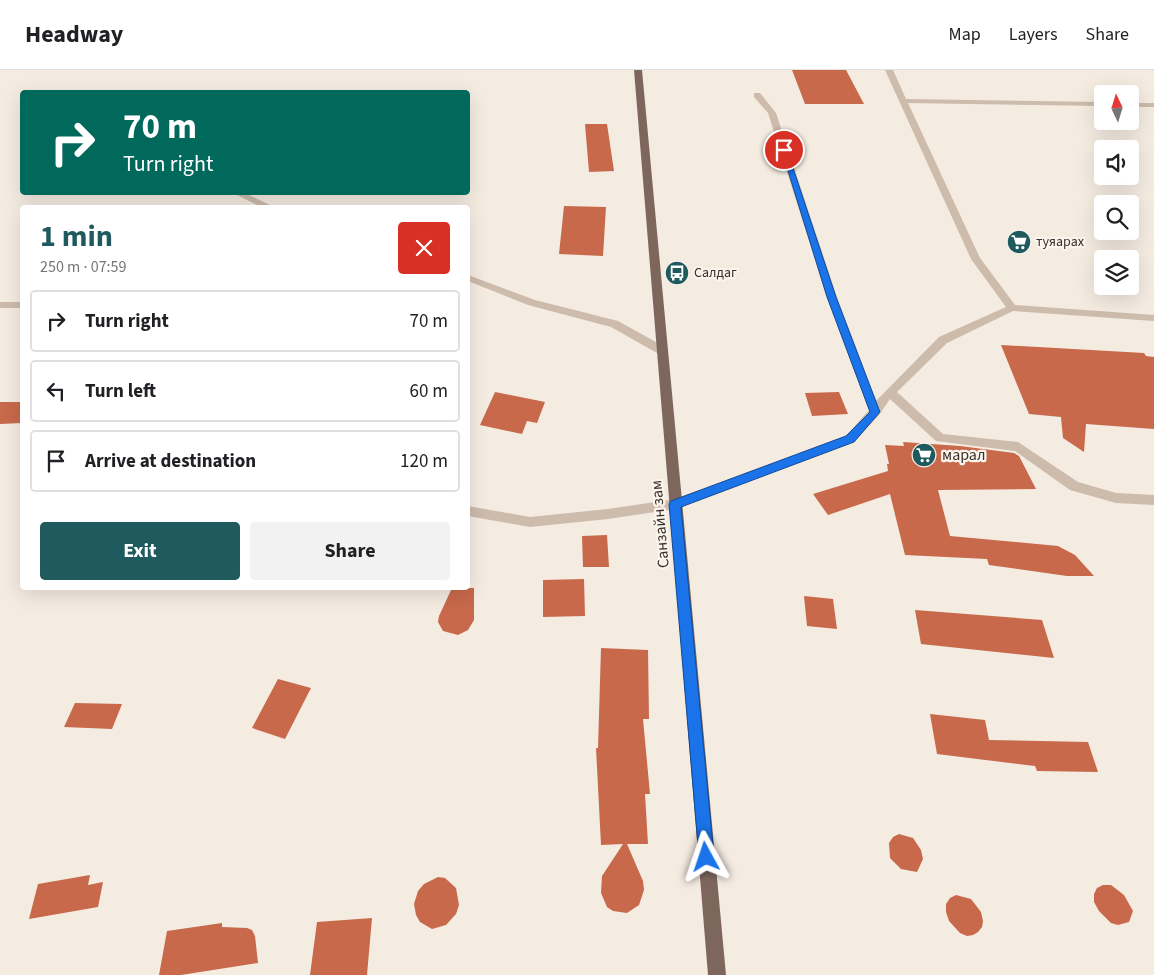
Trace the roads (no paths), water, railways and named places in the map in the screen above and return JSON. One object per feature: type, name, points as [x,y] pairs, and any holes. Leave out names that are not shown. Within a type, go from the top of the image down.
[{"type":"main road","name":"Санзайн зам","points":[[638,70],[717,975]]},
{"type":"street","points":[[889,70],[976,259],[1012,308]]},
{"type":"street","points":[[757,96],[772,113],[832,297],[875,412]]},
{"type":"street","points":[[903,101],[1094,104]]},
{"type":"street","points":[[1139,105],[1154,105]]},
{"type":"street","points":[[242,195],[265,205]]},
{"type":"street","points":[[470,279],[532,303],[614,324],[661,350]]},
{"type":"street","points":[[0,305],[20,304]]},
{"type":"street","points":[[470,511],[530,522],[608,514],[675,504],[850,439],[875,412],[890,392],[943,340],[1012,308],[1154,318]]},
{"type":"street","points":[[890,392],[940,438],[1018,447],[1074,486],[1116,498],[1154,500]]},
{"type":"place","name":"туяарах","points":[[1019,242]]},
{"type":"place","name":"Салдаг","points":[[677,273]]},
{"type":"place","name":"марал","points":[[924,455]]}]
